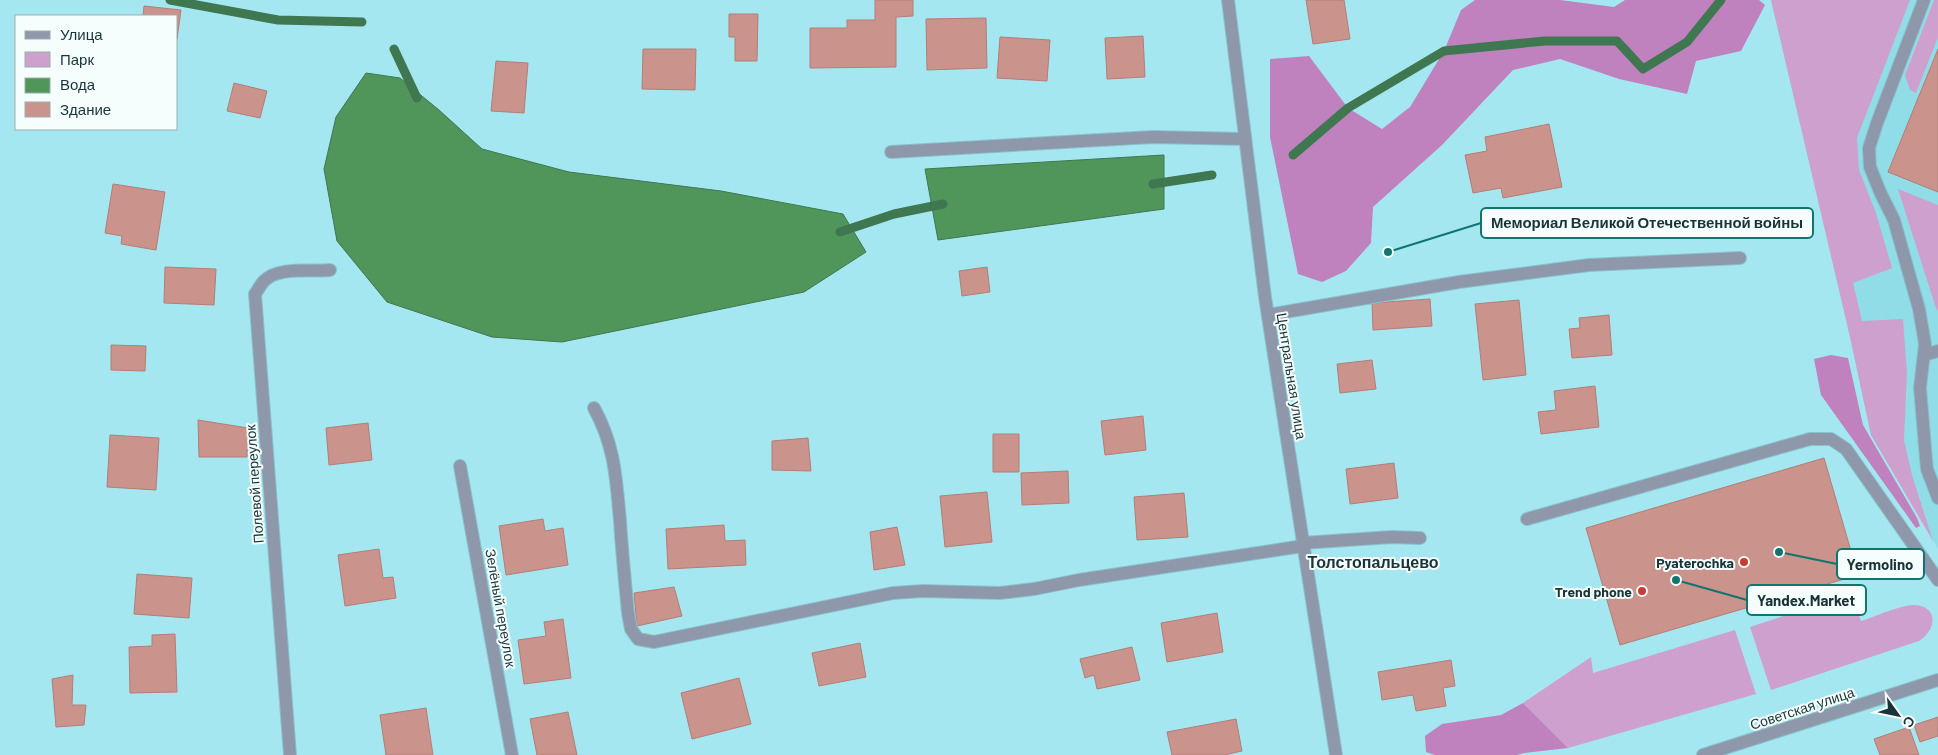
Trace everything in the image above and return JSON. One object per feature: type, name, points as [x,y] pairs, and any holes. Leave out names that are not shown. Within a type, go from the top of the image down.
[{"type":"street","name":"Центральная улица","points":[[1228,0],[1244,139],[1268,315],[1302,545],[1336,755]]},
{"type":"street","points":[[1924,0],[1869,148],[1870,167],[1894,220],[1919,309],[1924,344],[1920,388],[1926,459],[1938,498]]},
{"type":"street","points":[[891,152],[1152,137],[1244,139]]},
{"type":"street","points":[[1268,315],[1459,282],[1589,265],[1740,258]]},
{"type":"street","name":"Полевой переулок","points":[[290,755],[255,294],[265,280],[277,274],[296,270],[312,272],[330,270]]},
{"type":"street","points":[[1924,355],[1938,351]]},
{"type":"street","points":[[594,408],[604,427],[613,461],[631,629],[638,639],[654,642],[893,593],[1000,594],[1302,545],[1392,537],[1420,538]]},
{"type":"street","points":[[1527,519],[1810,439],[1831,440],[1846,449],[1938,580]]},
{"type":"street","name":"Зелёный переулок","points":[[460,466],[512,755]]},
{"type":"street","name":"Советская улица","points":[[1703,755],[1938,680]]},
{"type":"shaded area","points":[[1475,0],[1560,0],[1614,7],[1625,0],[1759,0],[1765,5],[1741,51],[1696,61],[1687,94],[1619,79],[1560,59],[1513,70],[1442,145],[1373,207],[1371,243],[1346,271],[1322,282],[1298,274],[1270,137],[1270,59],[1309,56],[1348,108],[1382,129],[1410,107],[1444,51],[1461,10]]},
{"type":"shaded area","points":[[1771,0],[1938,0],[1938,549],[1871,435]]},
{"type":"shaded area","points":[[1831,355],[1848,358],[1863,425],[1920,526],[1916,528],[1821,395],[1814,359]]},
{"type":"shaded area","points":[[1523,703],[1568,748],[1517,755],[1435,755],[1426,752],[1425,736],[1442,724],[1501,715]]},
{"type":"green space","points":[[1771,0],[1910,0],[1857,138],[1859,170],[1876,213],[1892,268],[1853,283],[1862,321],[1903,319],[1907,373],[1904,440],[1912,475],[1933,541],[1871,435]]},
{"type":"green space","points":[[1934,0],[1938,0],[1938,37],[1916,93],[1910,90],[1905,75]]},
{"type":"green space","points":[[1898,189],[1938,205],[1938,312],[1935,305]]},
{"type":"green space","points":[[1851,594],[1861,621],[1902,607],[1921,606],[1931,613],[1933,618],[1930,630],[1919,641],[1771,690],[1750,627]]},
{"type":"green space","points":[[1735,630],[1756,694],[1568,748],[1523,703],[1591,657],[1593,673]]},
{"type":"water","points":[[366,73],[400,78],[482,149],[569,172],[721,191],[843,214],[866,252],[804,292],[562,342],[492,337],[387,302],[337,241],[324,169],[336,117]]},
{"type":"water","points":[[1164,155],[1164,209],[938,240],[925,169]]},
{"type":"building","points":[[875,0],[913,0],[913,16],[896,17],[896,67],[810,68],[810,28],[847,28],[847,20],[875,20]]},
{"type":"building","points":[[1306,0],[1344,0],[1350,39],[1313,44]]},
{"type":"building","points":[[144,6],[181,10],[178,32],[178,15],[143,15]]},
{"type":"building","points":[[729,14],[758,14],[757,61],[735,61],[735,37],[729,37]]},
{"type":"building","points":[[986,18],[987,68],[927,70],[926,19]]},
{"type":"building","points":[[1143,36],[1145,77],[1107,79],[1105,38]]},
{"type":"building","points":[[1000,37],[1050,40],[1047,81],[997,78]]},
{"type":"building","points":[[643,49],[696,49],[695,90],[642,89]]},
{"type":"building","points":[[1938,49],[1938,192],[1888,172]]},
{"type":"building","points":[[496,61],[528,63],[524,113],[491,111]]},
{"type":"building","points":[[234,83],[267,91],[260,118],[227,111]]},
{"type":"building","points":[[1549,124],[1562,187],[1503,198],[1501,188],[1473,193],[1465,155],[1487,151],[1485,137]]},
{"type":"building","points":[[113,184],[165,192],[156,250],[121,244],[122,236],[105,233]]},
{"type":"building","points":[[165,267],[216,269],[214,305],[164,303]]},
{"type":"building","points":[[987,267],[990,292],[962,296],[959,271]]},
{"type":"building","points":[[1430,299],[1432,326],[1373,330],[1372,303]]},
{"type":"building","points":[[1519,300],[1526,375],[1483,380],[1475,304]]},
{"type":"building","points":[[1609,315],[1612,355],[1572,358],[1569,329],[1580,328],[1579,318]]},
{"type":"building","points":[[111,345],[146,346],[145,371],[111,370]]},
{"type":"building","points":[[1372,360],[1376,389],[1340,393],[1337,364]]},
{"type":"building","points":[[1595,386],[1599,427],[1541,434],[1538,412],[1556,410],[1554,391]]},
{"type":"building","points":[[1143,416],[1146,450],[1105,455],[1101,421]]},
{"type":"building","points":[[198,420],[248,428],[247,457],[199,457]]},
{"type":"building","points":[[368,423],[372,460],[329,465],[326,428]]},
{"type":"building","points":[[993,434],[1019,434],[1019,472],[993,472]]},
{"type":"building","points":[[110,435],[159,438],[156,490],[107,487]]},
{"type":"building","points":[[808,438],[811,471],[772,470],[772,441]]},
{"type":"building","points":[[1824,458],[1858,575],[1620,645],[1586,528]]},
{"type":"building","points":[[1394,463],[1398,498],[1350,504],[1346,469]]},
{"type":"building","points":[[1068,471],[1069,503],[1022,505],[1021,473]]},
{"type":"building","points":[[987,492],[992,542],[945,547],[940,496]]},
{"type":"building","points":[[1184,493],[1188,537],[1137,540],[1134,497]]},
{"type":"building","points":[[543,519],[545,531],[563,528],[568,565],[506,575],[499,526]]},
{"type":"building","points":[[724,525],[725,541],[745,540],[746,565],[668,569],[666,529]]},
{"type":"building","points":[[897,527],[905,565],[874,570],[870,532]]},
{"type":"building","points":[[379,549],[383,578],[393,577],[396,598],[345,606],[338,555]]},
{"type":"building","points":[[137,574],[192,578],[189,618],[134,614]]},
{"type":"building","points":[[674,587],[682,616],[637,626],[634,593]]},
{"type":"building","points":[[1217,613],[1223,652],[1167,662],[1161,623]]},
{"type":"building","points":[[563,619],[571,678],[524,684],[518,640],[546,636],[544,622]]},
{"type":"building","points":[[175,634],[177,692],[130,693],[129,647],[152,646],[152,635]]},
{"type":"building","points":[[860,643],[866,677],[819,686],[812,653]]},
{"type":"building","points":[[1132,647],[1140,680],[1097,689],[1094,675],[1085,678],[1080,659]]},
{"type":"building","points":[[1451,660],[1455,686],[1443,688],[1446,706],[1416,711],[1413,695],[1382,700],[1378,672]]},
{"type":"building","points":[[73,675],[72,705],[86,705],[84,725],[56,727],[52,679]]},
{"type":"building","points":[[739,678],[751,724],[692,739],[681,693]]},
{"type":"building","points":[[426,708],[433,755],[386,755],[380,715]]},
{"type":"building","points":[[568,712],[577,755],[537,755],[530,719]]},
{"type":"building","points":[[1938,717],[1938,736],[1920,742],[1914,725]]},
{"type":"building","points":[[1236,719],[1242,751],[1224,755],[1172,755],[1167,732]]},
{"type":"building","points":[[1909,727],[1919,755],[1880,755],[1874,739]]},
{"type":"waterway","points":[[170,0],[278,20],[362,22]]},
{"type":"waterway","points":[[1293,155],[1348,108],[1444,51],[1545,41],[1617,41],[1643,69],[1687,42],[1721,0]]},
{"type":"waterway","points":[[394,49],[417,98]]},
{"type":"waterway","points":[[1153,184],[1212,175]]},
{"type":"waterway","points":[[840,232],[894,214],[943,204]]},
{"type":"place","name":"Мемориал Великой Отечественной войны","points":[[1388,252]]},
{"type":"place","name":"Yermolino","points":[[1779,552]]},
{"type":"place","name":"Pyaterochka","points":[[1744,562]]},
{"type":"place","name":"Yandex.Market","points":[[1676,580]]},
{"type":"place","name":"Trend phone","points":[[1642,591]]},
{"type":"district","name":"Толстопальцево","points":[[1373,561]]}]
